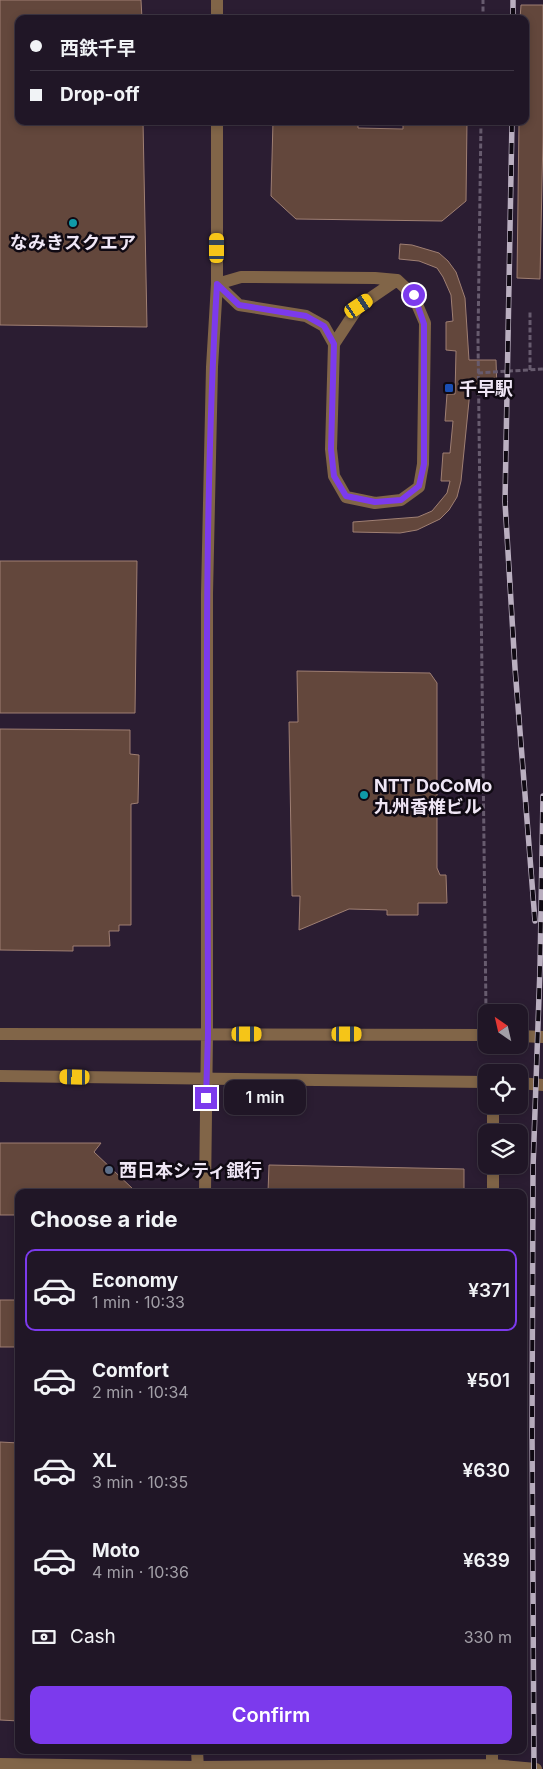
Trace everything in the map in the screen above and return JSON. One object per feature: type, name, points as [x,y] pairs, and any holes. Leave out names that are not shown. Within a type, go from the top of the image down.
[{"type":"street","points":[[217,0],[217,15]]},
{"type":"street","points":[[205,1189],[208,1034],[207,594],[212,366],[217,284],[217,125]]},
{"type":"street","points":[[241,277],[374,278],[397,280],[414,295],[424,324],[424,464],[419,486],[401,500],[375,502],[346,496],[334,476],[331,449],[334,344],[324,326],[306,316],[239,305],[217,284],[241,277]]},
{"type":"street","points":[[334,344],[359,306],[397,280]]},
{"type":"street","points":[[0,1034],[478,1035]]},
{"type":"street","points":[[528,1036],[543,1037]]},
{"type":"street","points":[[0,1076],[478,1082]]},
{"type":"street","points":[[528,1084],[543,1085]]},
{"type":"street","points":[[493,1174],[493,1189]]},
{"type":"street","points":[[197,1754],[198,1768]]},
{"type":"street","points":[[492,1754],[492,1767]]},
{"type":"street","points":[[0,1764],[198,1768],[492,1767],[536,1769]]},
{"type":"path","points":[[483,15],[484,0]]},
{"type":"path","points":[[481,125],[478,373],[486,1004]]},
{"type":"path","points":[[530,312],[530,370]]},
{"type":"path","points":[[478,373],[543,369]]},
{"type":"building","name":"なみきスクエア","points":[[0,0],[141,0],[142,15],[15,15],[15,125],[143,125],[147,327],[0,325]]},
{"type":"building","points":[[521,5],[543,5],[540,279],[517,278],[519,125],[529,125],[529,15],[520,15]]},
{"type":"building","points":[[273,125],[358,125],[358,128],[403,129],[403,125],[467,125],[466,201],[442,221],[296,219],[271,196]]},
{"type":"building","points":[[400,244],[412,245],[439,253],[456,272],[465,298],[469,360],[496,360],[497,389],[470,391],[461,481],[457,497],[449,510],[440,519],[417,530],[400,533],[353,532],[353,522],[418,517],[432,511],[447,493],[450,481],[441,481],[443,453],[450,453],[453,421],[445,421],[447,394],[455,394],[456,351],[446,350],[446,322],[453,321],[451,295],[437,268],[419,261],[399,259]]},
{"type":"building","points":[[0,561],[137,561],[135,713],[0,713]]},
{"type":"building","name":"NTT DoCoMo 九州香椎ビル","points":[[297,671],[430,673],[437,683],[437,868],[440,875],[446,875],[447,903],[418,903],[418,915],[387,915],[387,910],[349,909],[299,930],[300,896],[292,896],[289,722],[298,722]]},
{"type":"building","points":[[0,729],[130,730],[130,754],[139,755],[138,803],[131,804],[131,925],[119,925],[119,931],[109,931],[110,946],[73,946],[73,951],[0,950]]},
{"type":"building","points":[[0,1143],[101,1143],[94,1152],[133,1189],[15,1189],[15,1215],[0,1215]]},
{"type":"building","points":[[269,1165],[464,1169],[464,1189],[268,1189]]},
{"type":"building","points":[[0,1300],[15,1300],[15,1347],[0,1347]]},
{"type":"building","points":[[0,1442],[15,1443],[15,1721],[0,1720]]},
{"type":"railway","points":[[513,0],[513,15]]},
{"type":"railway","points":[[512,125],[505,502],[515,668],[535,921]]},
{"type":"railway","points":[[534,1769],[533,1168],[540,968],[543,796]]},
{"type":"place","name":"なみきスクエア","points":[[73,223]]},
{"type":"place","name":"千早駅","points":[[449,388]]},
{"type":"place","name":"NTT DoCoMo 九州香椎ビル","points":[[364,795]]},
{"type":"place","name":"西日本シティ銀行","points":[[109,1170]]},
{"type":"route","points":[[206,1098],[208,1034],[207,594],[212,366],[217,284],[239,305],[306,316],[324,326],[334,344],[331,449],[334,476],[346,496],[375,502],[401,500],[419,486],[424,464],[424,324],[414,295]]}]
